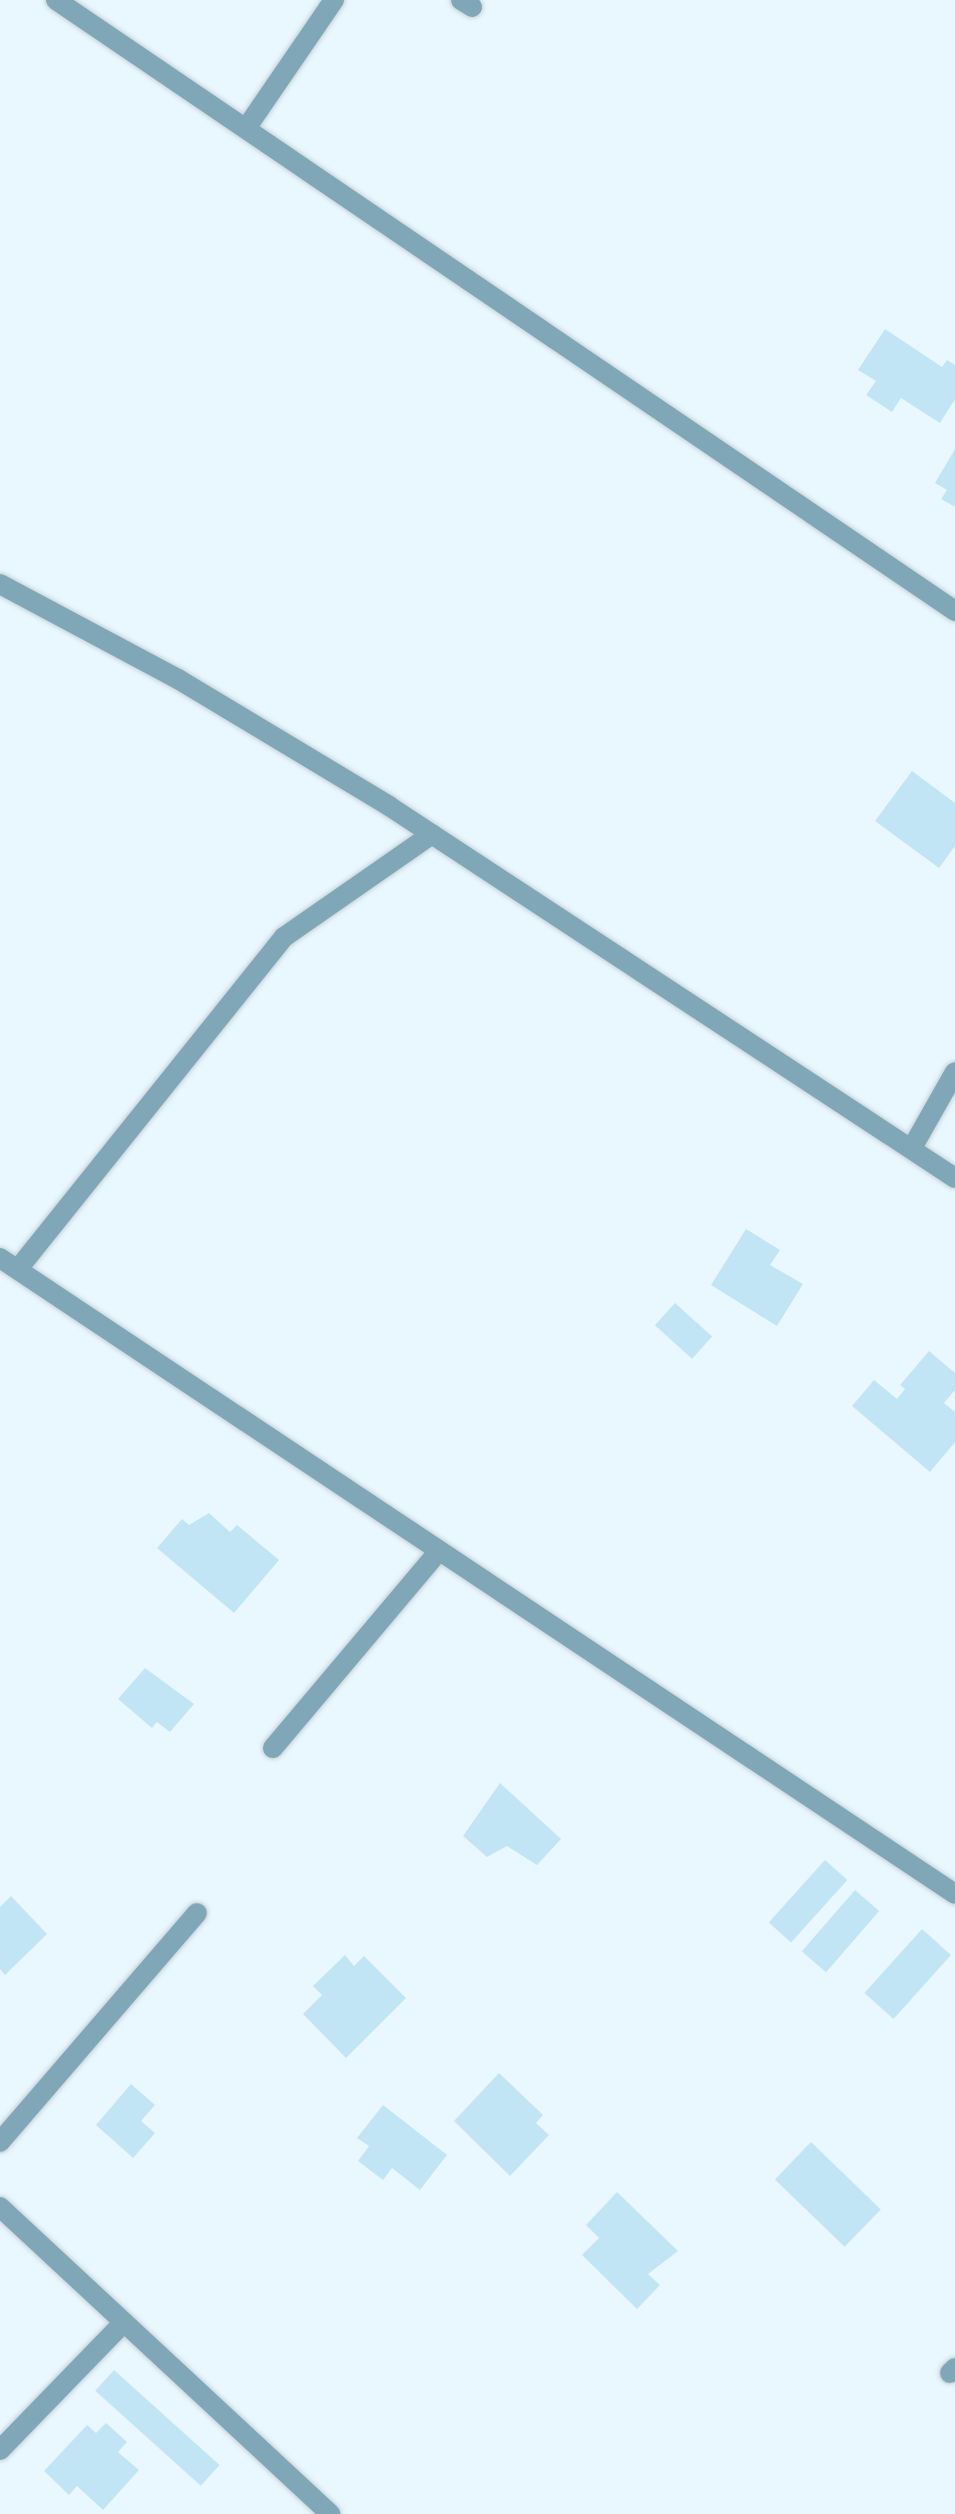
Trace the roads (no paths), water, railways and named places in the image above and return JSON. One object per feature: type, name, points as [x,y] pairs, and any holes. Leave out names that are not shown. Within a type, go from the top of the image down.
[{"type":"street","points":[[56,0],[955,611]]},
{"type":"street","points":[[247,127],[334,0]]},
{"type":"street","points":[[2,588],[178,679],[432,834],[955,1178]]},
{"type":"street","points":[[18,1269],[284,937],[432,834]]},
{"type":"street","points":[[912,1148],[955,1072]]},
{"type":"street","points":[[0,1258],[955,1894]]},
{"type":"street","points":[[273,1748],[439,1551]]},
{"type":"street","points":[[0,2142],[197,1913]]},
{"type":"street","points":[[0,2207],[330,2514]]},
{"type":"street","points":[[0,2450],[124,2322]]}]
